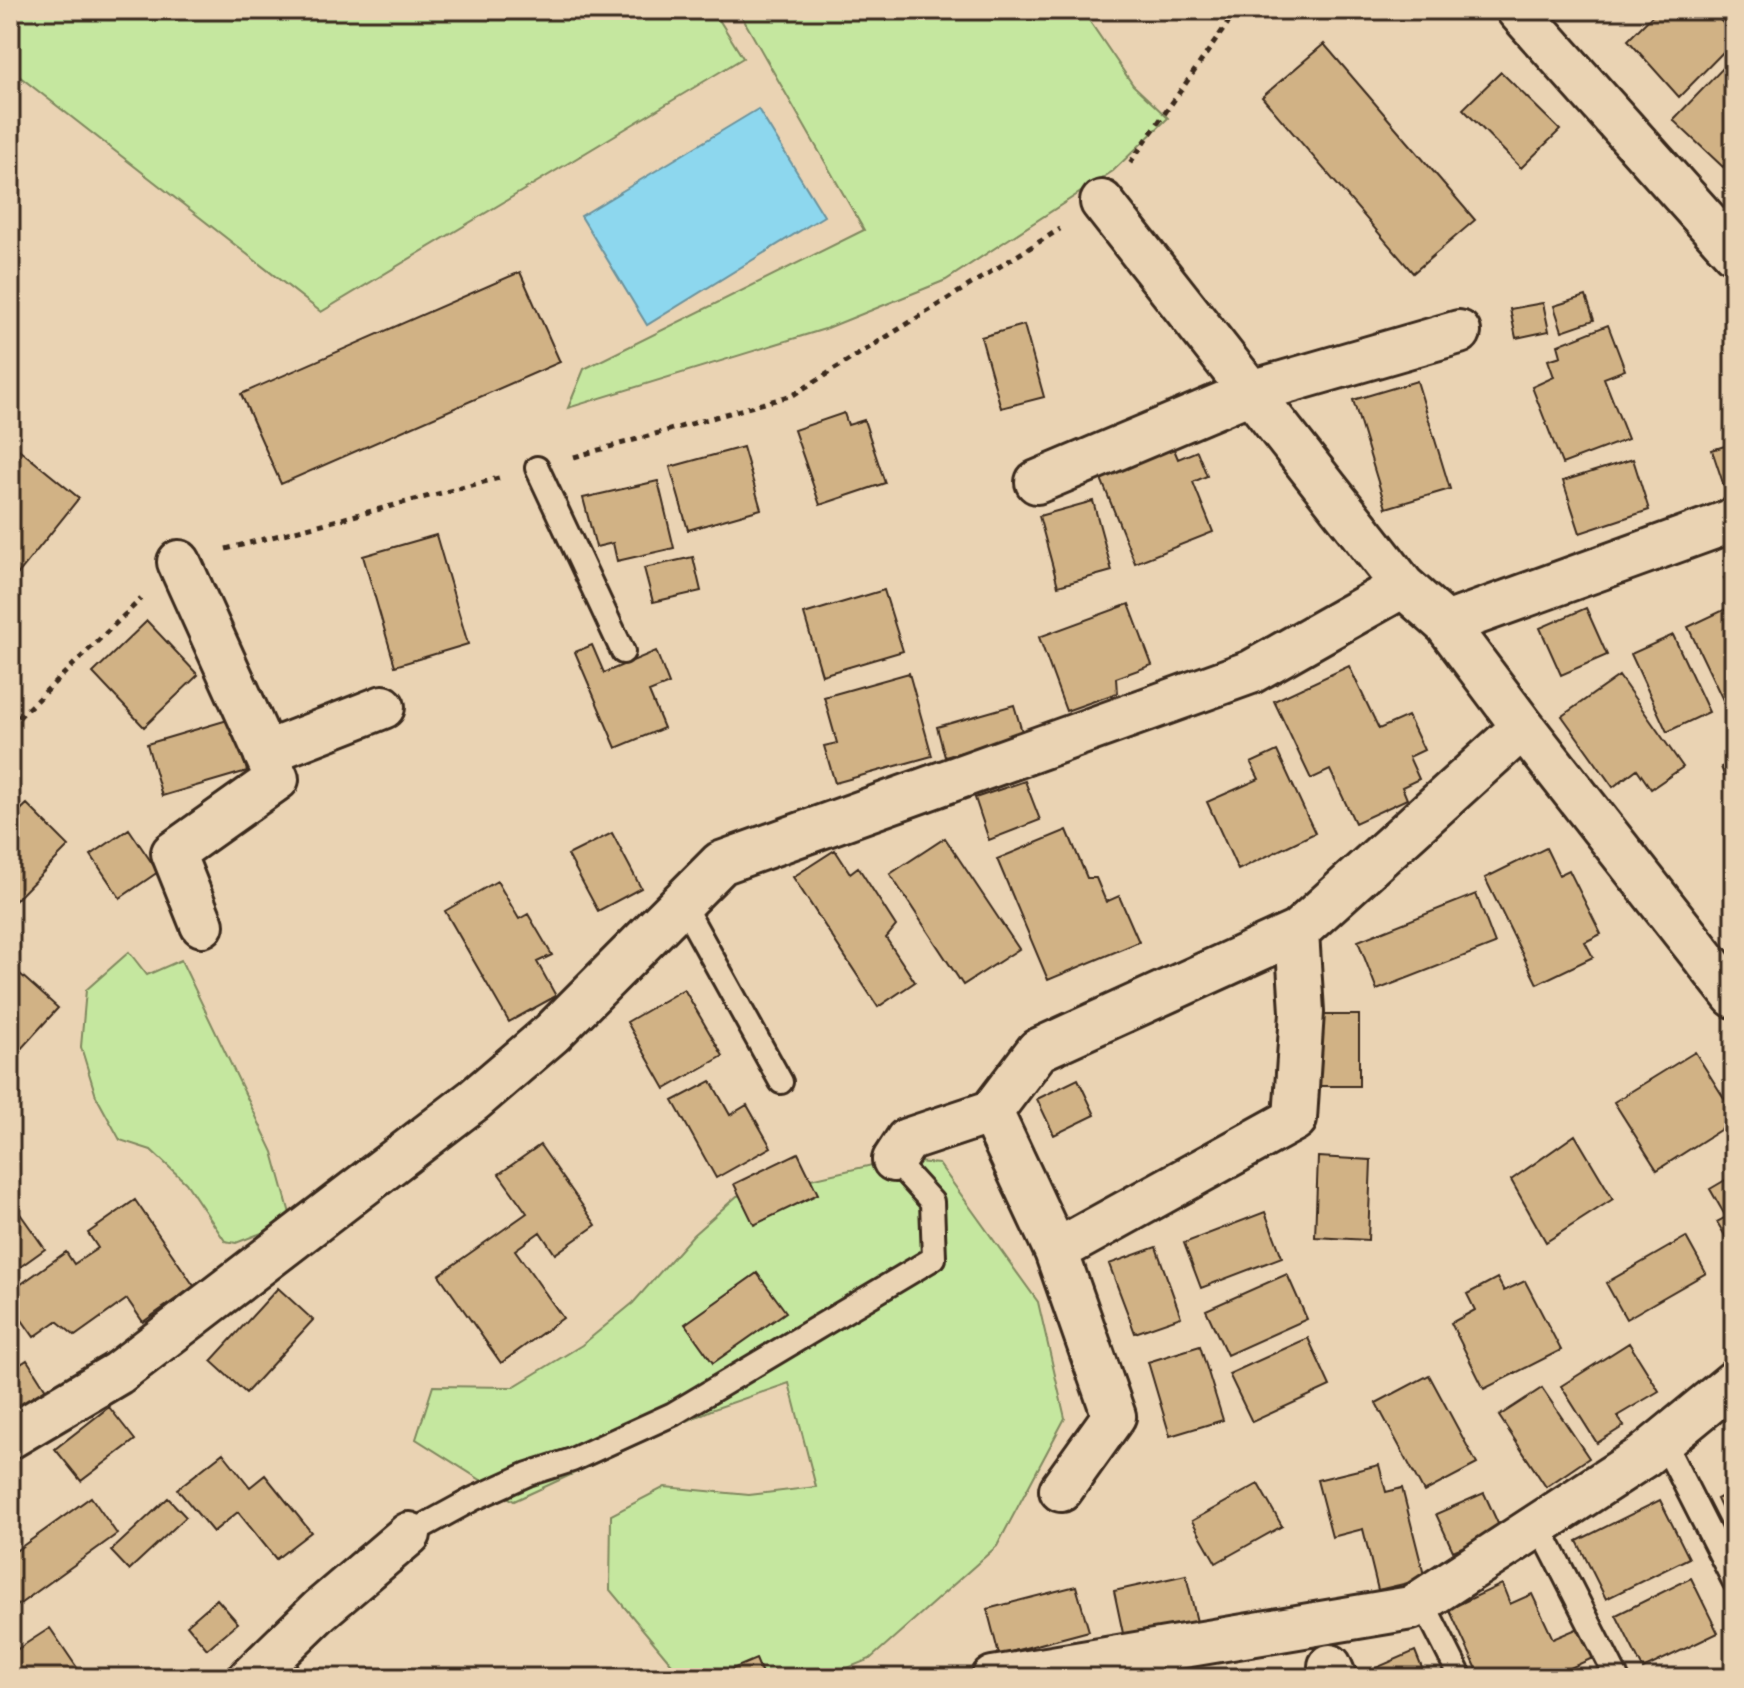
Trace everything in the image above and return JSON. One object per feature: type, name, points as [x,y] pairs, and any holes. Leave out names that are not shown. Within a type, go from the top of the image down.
[{"type":"street","points":[[1518,10],[1734,252]]},
{"type":"street","points":[[1102,202],[1403,586],[1446,624],[1734,996]]},
{"type":"street","points":[[1037,482],[1251,392],[1459,332]]},
{"type":"street","points":[[1446,624],[1734,520]]},
{"type":"street","points":[[179,562],[277,779],[173,853],[202,925]]},
{"type":"street","points":[[10,1437],[118,1373],[474,1100],[552,1033],[721,863],[1251,672],[1403,586]]},
{"type":"street","points":[[265,753],[383,707]]},
{"type":"street","points":[[894,1160],[907,1140],[991,1112],[1038,1050],[1297,932],[1523,727]]},
{"type":"street","points":[[1056,1251],[1295,1119],[1302,1012],[1297,932]]},
{"type":"street","points":[[991,1112],[1056,1251],[1114,1416],[1061,1490]]},
{"type":"street","points":[[993,1678],[1411,1608],[1644,1456],[1734,1382]]},
{"type":"street","points":[[250,1678],[320,1610],[409,1534]]},
{"type":"lane","points":[[537,468],[623,652]]},
{"type":"lane","points":[[682,903],[781,1082]]},
{"type":"lane","points":[[409,1534],[473,1499],[528,1474],[572,1460],[673,1414],[934,1258],[932,1202],[894,1160]]},
{"type":"lane","points":[[1663,1441],[1734,1581]]},
{"type":"lane","points":[[1539,1525],[1617,1678]]},
{"type":"lane","points":[[1422,1601],[1461,1678]]},
{"type":"path","points":[[10,726],[179,562],[537,468],[793,395],[1102,202],[1237,10]]},
{"type":"green space","points":[[10,10],[713,10],[743,58],[321,312],[10,69]]},
{"type":"green space","points":[[738,10],[1082,10],[1133,85],[1168,118],[1113,171],[946,280],[825,329],[568,408],[584,369],[864,230]]},
{"type":"green space","points":[[129,952],[147,975],[181,960],[273,1152],[292,1221],[236,1243],[225,1241],[186,1183],[151,1150],[120,1140],[96,1096],[81,1047],[86,990]]},
{"type":"green space","points":[[894,1160],[939,1164],[1038,1302],[1065,1418],[997,1546],[870,1659],[823,1678],[696,1678],[680,1674],[610,1590],[611,1515],[665,1487],[749,1495],[816,1487],[789,1383],[711,1410],[514,1501],[416,1439],[433,1386],[513,1387],[582,1345],[633,1303],[693,1235],[737,1196]]},
{"type":"water","points":[[758,109],[824,216],[647,325],[581,216]]},
{"type":"building","points":[[1658,10],[1719,10],[1726,17],[1720,20],[1734,34],[1734,41],[1679,97],[1628,40]]},
{"type":"building","points":[[1324,44],[1475,220],[1413,273],[1262,97]]},
{"type":"building","points":[[1723,68],[1730,74],[1734,70],[1734,155],[1723,167],[1673,120]]},
{"type":"building","points":[[1501,72],[1560,130],[1521,168],[1463,109]]},
{"type":"building","points":[[520,272],[560,362],[281,484],[241,394]]},
{"type":"building","points":[[1586,296],[1594,320],[1562,331],[1554,306]]},
{"type":"building","points":[[1543,303],[1549,331],[1516,338],[1510,309]]},
{"type":"building","points":[[1024,325],[1044,397],[1001,408],[981,337]]},
{"type":"building","points":[[1608,325],[1625,370],[1604,378],[1628,439],[1562,464],[1532,387],[1554,377],[1548,360],[1561,356],[1558,345]]},
{"type":"building","points":[[1417,381],[1450,489],[1386,508],[1353,400]]},
{"type":"building","points":[[844,413],[848,425],[864,420],[885,483],[820,505],[794,430]]},
{"type":"building","points":[[10,442],[79,498],[10,584]]},
{"type":"building","points":[[1171,442],[1178,459],[1197,451],[1207,476],[1193,482],[1213,532],[1135,563],[1098,471]]},
{"type":"building","points":[[1734,443],[1734,490],[1726,492],[1712,450]]},
{"type":"building","points":[[743,447],[761,509],[688,530],[670,467]]},
{"type":"building","points":[[1633,459],[1649,510],[1580,533],[1563,481]]},
{"type":"building","points":[[658,481],[674,548],[617,561],[613,543],[596,547],[583,498]]},
{"type":"building","points":[[1093,501],[1112,571],[1058,586],[1039,516]]},
{"type":"building","points":[[436,535],[468,644],[395,666],[363,556]]},
{"type":"building","points":[[693,557],[701,591],[653,602],[644,568]]},
{"type":"building","points":[[1734,573],[1734,597],[1724,578]]},
{"type":"building","points":[[884,590],[903,651],[822,675],[804,614]]},
{"type":"building","points":[[1129,604],[1152,665],[1116,678],[1117,693],[1066,711],[1039,637]]},
{"type":"building","points":[[1586,608],[1607,655],[1561,675],[1540,628]]},
{"type":"building","points":[[1728,608],[1734,621],[1734,723],[1688,627]]},
{"type":"building","points":[[147,621],[198,675],[144,727],[93,673]]},
{"type":"building","points":[[1673,635],[1709,712],[1667,732],[1631,654]]},
{"type":"building","points":[[592,645],[604,673],[656,651],[669,684],[649,692],[664,728],[616,748],[575,652]]},
{"type":"building","points":[[1349,666],[1379,729],[1408,716],[1424,750],[1409,757],[1419,779],[1402,787],[1407,799],[1355,823],[1330,770],[1311,779],[1274,701]]},
{"type":"building","points":[[909,673],[932,756],[835,783],[824,746],[837,743],[824,697]]},
{"type":"building","points":[[1619,676],[1683,767],[1651,789],[1637,769],[1613,787],[1562,716]]},
{"type":"building","points":[[1014,705],[1023,735],[945,757],[937,727]]},
{"type":"building","points":[[231,719],[247,771],[162,796],[147,744]]},
{"type":"building","points":[[1277,751],[1315,833],[1238,870],[1207,802],[1259,779],[1251,763]]},
{"type":"building","points":[[1734,762],[1734,799],[1721,767]]},
{"type":"building","points":[[1025,781],[1040,820],[989,840],[975,798]]},
{"type":"building","points":[[27,804],[69,846],[10,906],[10,820]]},
{"type":"building","points":[[129,829],[158,872],[120,898],[91,855]]},
{"type":"building","points":[[1067,830],[1087,878],[1096,878],[1106,902],[1119,896],[1139,942],[1048,980],[997,859]]},
{"type":"building","points":[[612,833],[641,888],[598,911],[568,855]]},
{"type":"building","points":[[945,838],[1019,949],[963,985],[890,874]]},
{"type":"building","points":[[1546,848],[1559,875],[1569,870],[1601,934],[1585,942],[1593,957],[1537,984],[1485,878]]},
{"type":"building","points":[[835,850],[850,873],[858,867],[896,926],[886,938],[915,982],[878,1007],[793,877]]},
{"type":"building","points":[[497,881],[519,919],[528,914],[552,955],[537,962],[556,996],[509,1022],[445,911]]},
{"type":"building","points":[[1476,894],[1495,944],[1377,990],[1358,941]]},
{"type":"building","points":[[10,965],[58,1008],[10,1061]]},
{"type":"building","points":[[684,989],[723,1056],[665,1089],[627,1022]]},
{"type":"building","points":[[1314,1015],[1359,1015],[1359,1086],[1315,1086]]},
{"type":"building","points":[[1695,1052],[1734,1114],[1734,1121],[1657,1170],[1614,1102]]},
{"type":"building","points":[[1078,1079],[1095,1115],[1054,1135],[1037,1099]]},
{"type":"building","points":[[711,1081],[730,1115],[747,1105],[771,1147],[716,1178],[673,1101]]},
{"type":"building","points":[[1575,1135],[1613,1199],[1546,1242],[1511,1180]]},
{"type":"building","points":[[540,1145],[596,1225],[555,1254],[540,1232],[515,1250],[563,1318],[501,1363],[439,1275],[527,1213],[499,1174]]},
{"type":"building","points":[[798,1153],[818,1194],[754,1225],[734,1184]]},
{"type":"building","points":[[1318,1157],[1371,1160],[1368,1240],[1315,1237]]},
{"type":"building","points":[[1734,1175],[1734,1251],[1717,1222],[1726,1217],[1710,1189]]},
{"type":"building","points":[[135,1200],[194,1286],[143,1322],[127,1299],[75,1336],[57,1321],[34,1337],[10,1303],[10,1292],[66,1252],[74,1264],[98,1248],[88,1233]]},
{"type":"building","points":[[16,1208],[45,1249],[10,1274],[10,1213]]},
{"type":"building","points":[[1265,1212],[1282,1257],[1201,1288],[1184,1243]]},
{"type":"building","points":[[1686,1237],[1706,1273],[1626,1319],[1606,1283]]},
{"type":"building","points":[[1156,1247],[1181,1317],[1135,1333],[1109,1264]]},
{"type":"building","points":[[757,1273],[786,1312],[713,1363],[685,1324]]},
{"type":"building","points":[[1287,1274],[1307,1319],[1227,1355],[1206,1310]]},
{"type":"building","points":[[1497,1278],[1504,1291],[1525,1281],[1561,1350],[1484,1389],[1451,1323],[1475,1310],[1467,1294]]},
{"type":"building","points":[[278,1288],[313,1320],[246,1393],[211,1361]]},
{"type":"building","points":[[1308,1338],[1330,1386],[1252,1422],[1229,1374]]},
{"type":"building","points":[[1629,1343],[1659,1391],[1617,1416],[1624,1426],[1597,1443],[1561,1386]]},
{"type":"building","points":[[1200,1346],[1223,1420],[1170,1436],[1148,1362]]},
{"type":"building","points":[[27,1360],[46,1390],[10,1414],[10,1371]]},
{"type":"building","points":[[1429,1375],[1477,1464],[1424,1492],[1376,1403]]},
{"type":"building","points":[[1542,1388],[1589,1458],[1546,1487],[1499,1416]]},
{"type":"building","points":[[109,1407],[135,1440],[81,1481],[55,1449]]},
{"type":"building","points":[[223,1453],[250,1487],[265,1475],[311,1532],[276,1559],[238,1512],[213,1532],[177,1489]]},
{"type":"building","points":[[1379,1465],[1386,1492],[1402,1488],[1425,1579],[1378,1590],[1363,1529],[1332,1537],[1317,1480]]},
{"type":"building","points":[[1258,1484],[1282,1526],[1216,1563],[1192,1521]]},
{"type":"building","points":[[1734,1490],[1734,1535],[1717,1499]]},
{"type":"building","points":[[1484,1493],[1501,1530],[1453,1551],[1436,1514]]},
{"type":"building","points":[[91,1497],[117,1534],[10,1611],[10,1555]]},
{"type":"building","points":[[168,1498],[186,1517],[129,1570],[111,1551]]},
{"type":"building","points":[[1660,1500],[1689,1558],[1606,1599],[1577,1541]]},
{"type":"building","points":[[1186,1575],[1197,1622],[1124,1638],[1114,1591]]},
{"type":"building","points":[[1691,1578],[1718,1633],[1643,1669],[1616,1615]]},
{"type":"building","points":[[1502,1584],[1510,1604],[1532,1594],[1553,1639],[1581,1627],[1595,1657],[1548,1678],[1481,1678],[1449,1609]]},
{"type":"building","points":[[1076,1586],[1089,1631],[999,1655],[987,1609]]},
{"type":"building","points":[[217,1599],[238,1623],[207,1649],[187,1625]]},
{"type":"building","points":[[50,1628],[84,1678],[10,1678],[10,1654]]},
{"type":"building","points":[[1415,1651],[1426,1678],[1363,1678],[1362,1674]]},
{"type":"building","points":[[756,1659],[764,1678],[725,1678],[723,1673]]}]
